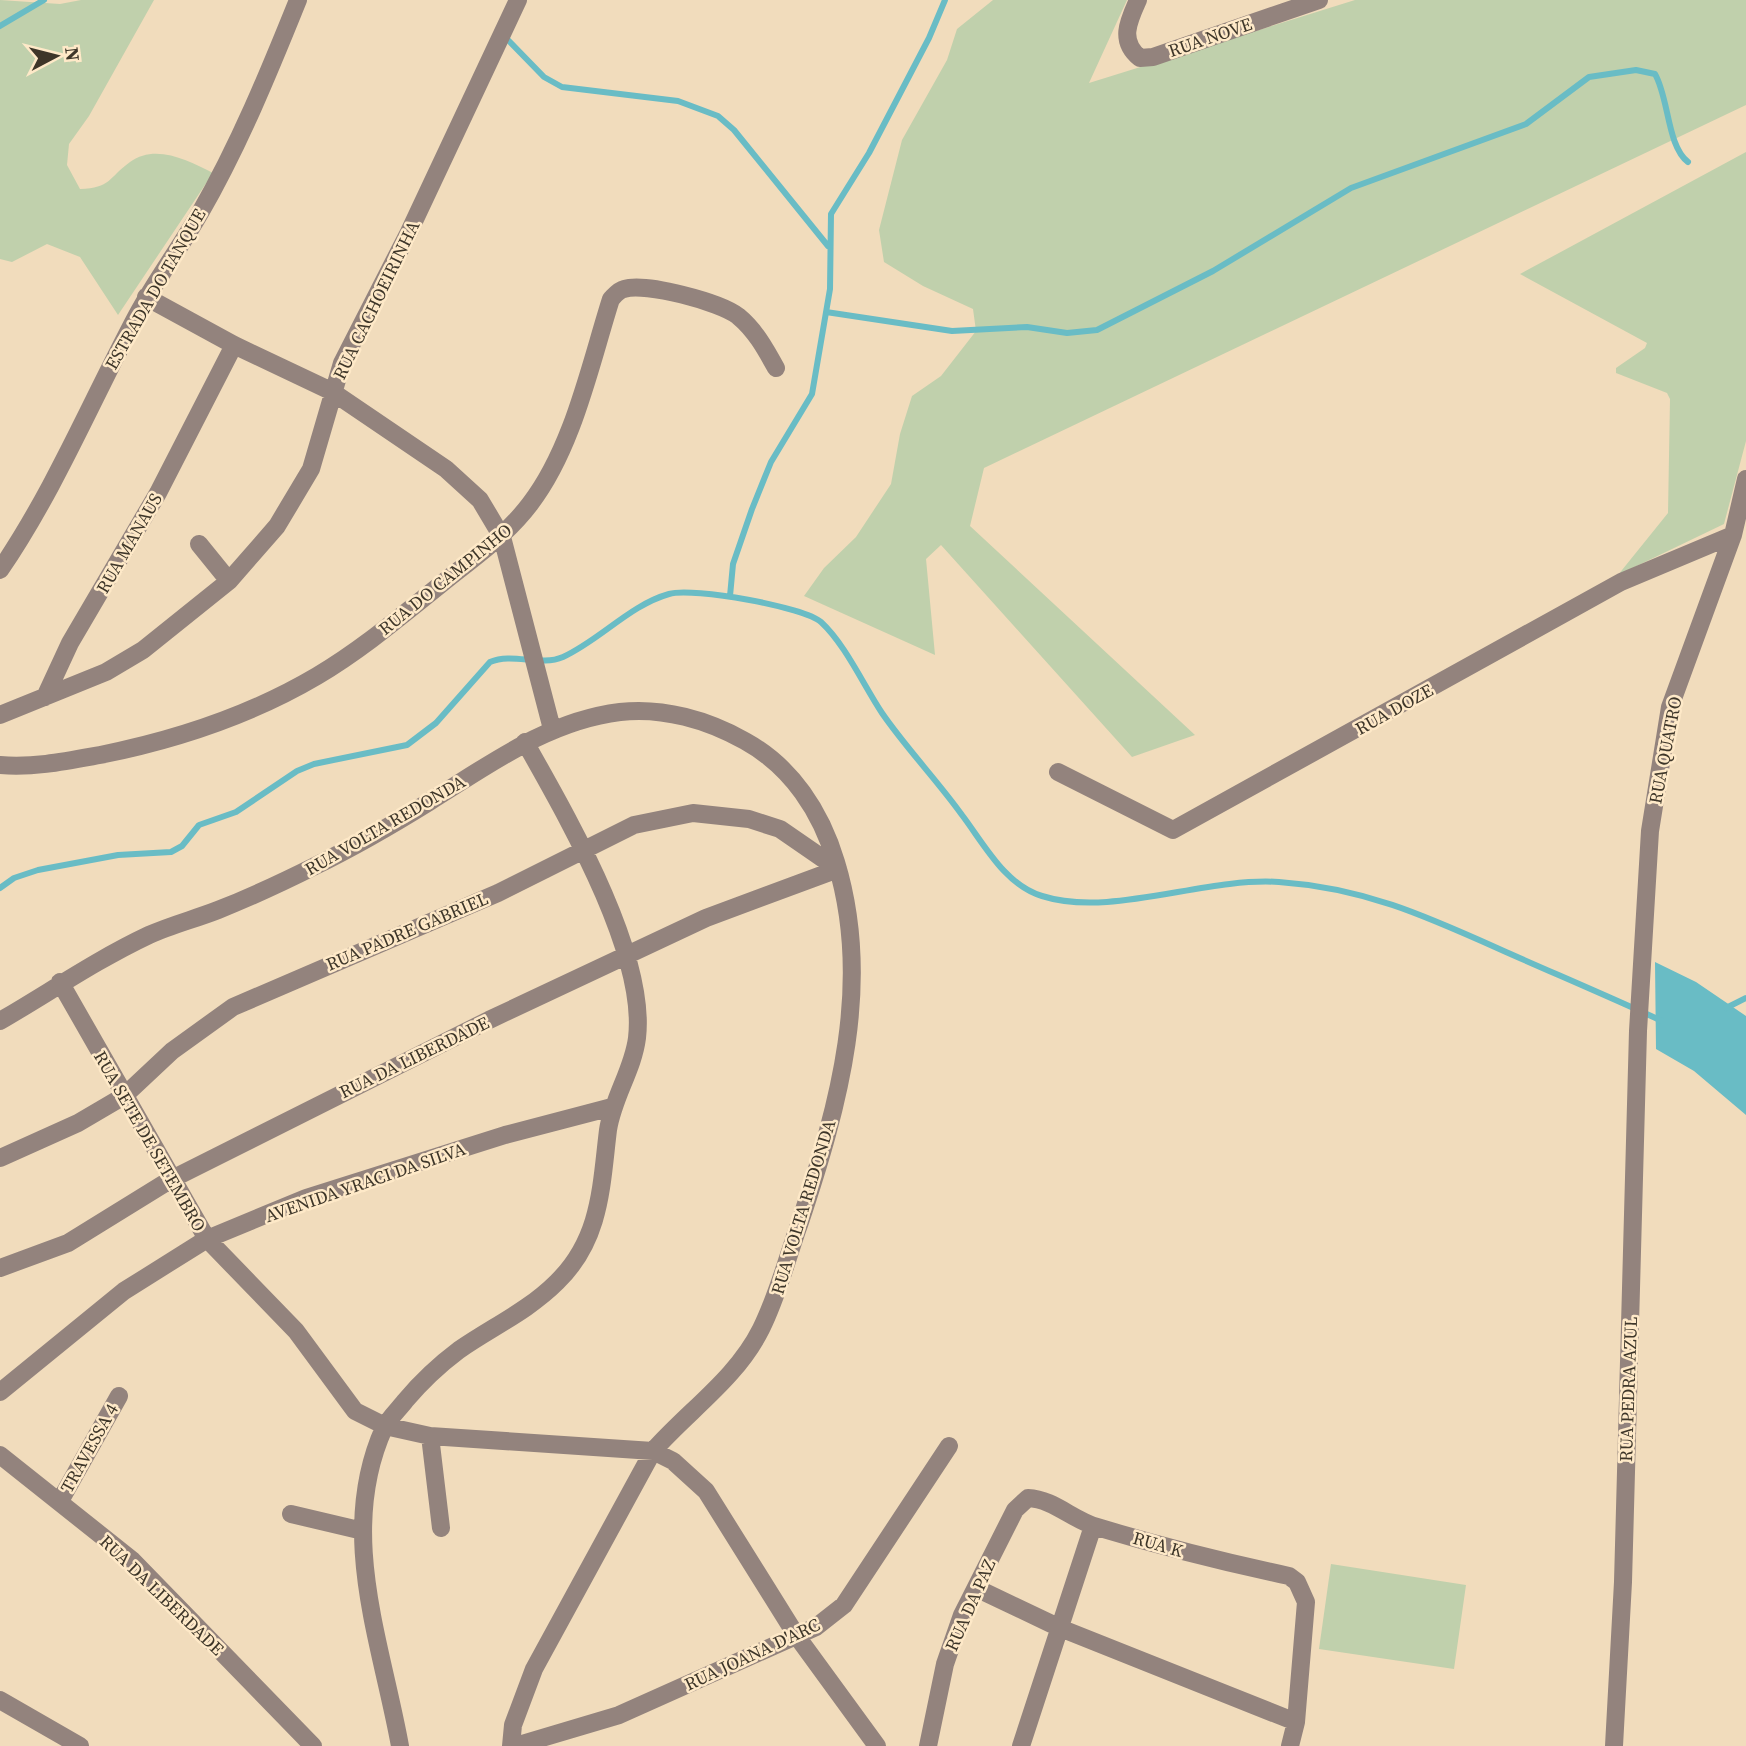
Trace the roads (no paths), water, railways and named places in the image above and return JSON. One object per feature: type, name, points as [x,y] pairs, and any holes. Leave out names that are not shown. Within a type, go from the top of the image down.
[{"type":"street","name":"ESTRADA DO TANQUE","points":[[0,570],[48,492],[84,415],[146,297],[221,175],[275,58],[298,0]]},
{"type":"street","name":"RUA CACHOEIRINHA","points":[[44,697],[106,672],[144,650],[229,581],[260,549],[295,500],[311,469],[328,415],[331,391],[342,363],[403,244],[518,0]]},
{"type":"street","name":"RUA NOVE","points":[[1138,0],[1125,37],[1130,50],[1140,58],[1153,57],[1319,0]]},
{"type":"street","name":"RUA DO CAMPINHO","points":[[0,765],[53,762],[152,745],[267,701],[317,677],[382,633],[502,537],[532,502],[567,437],[611,299],[621,289],[632,288],[689,296],[736,314],[756,334],[776,368]]},
{"type":"street","points":[[146,297],[234,345],[331,391],[466,485],[486,508],[502,537],[552,729]]},
{"type":"street","name":"RUA MANAUS","points":[[44,697],[70,643],[158,493],[234,345]]},
{"type":"street","name":"RUA QUATRO","points":[[1639,1031],[1650,831],[1670,707],[1740,540],[1746,479]]},
{"type":"street","name":"RUA DOZE","points":[[1058,772],[1173,830],[1621,582],[1740,540]]},
{"type":"street","points":[[199,544],[229,581]]},
{"type":"street","points":[[0,715],[44,697]]},
{"type":"street","name":"RUA VOLTA REDONDA","points":[[0,1021],[60,982],[155,933],[238,902],[315,866],[407,816],[526,742],[552,729],[600,715],[644,711],[706,722],[762,750],[796,783],[830,840],[852,930],[851,1017],[821,1158],[775,1298],[760,1332],[726,1380],[676,1424],[653,1451],[534,1669],[513,1724],[513,1746]]},
{"type":"street","points":[[400,1746],[369,1603],[363,1531],[363,1503],[385,1426],[425,1378],[459,1350],[540,1298],[581,1253],[595,1218],[612,1107],[637,1037],[634,994],[625,956],[600,885],[526,742]]},
{"type":"street","name":"RUA PADRE GABRIEL","points":[[0,1158],[78,1123],[124,1096],[172,1051],[233,1007],[498,893],[634,825],[693,813],[723,815],[780,829],[838,869]]},
{"type":"street","name":"RUA DA LIBERDADE","points":[[0,1268],[68,1243],[170,1180],[415,1056],[625,956],[706,918],[838,869]]},
{"type":"street","name":"RUA SETE DE SETEMBRO","points":[[60,982],[170,1180],[207,1239],[296,1331],[355,1411],[385,1426],[430,1436],[653,1451]]},
{"type":"street","name":"RUA PEDRA AZUL","points":[[1614,1746],[1623,1582],[1639,1031]]},
{"type":"street","name":"AVENIDA YRACI DA SILVA","points":[[0,1392],[124,1291],[207,1239],[306,1198],[505,1135],[612,1107]]},
{"type":"street","name":"TRAVESSA 4","points":[[60,1501],[119,1396]]},
{"type":"street","points":[[430,1436],[441,1528]]},
{"type":"street","name":"RUA JOANA D'ARC","points":[[513,1746],[619,1714],[816,1627],[844,1605],[949,1446]]},
{"type":"street","points":[[653,1451],[683,1468],[706,1491],[796,1635],[877,1746]]},
{"type":"street","name":"RUA DA LIBERDADE","points":[[0,1455],[132,1560],[313,1746]]},
{"type":"street","name":"RUA K","points":[[1015,1510],[1023,1500],[1034,1498],[1093,1526],[1175,1550],[1289,1576],[1297,1582],[1307,1602],[1296,1722]]},
{"type":"street","name":"RUA DA PAZ","points":[[928,1746],[945,1664],[976,1588],[1015,1510]]},
{"type":"street","points":[[291,1514],[363,1531]]},
{"type":"street","points":[[1021,1746],[1093,1526]]},
{"type":"street","points":[[976,1588],[1060,1629],[1296,1722],[1290,1746]]},
{"type":"street","points":[[0,1700],[80,1746]]},
{"type":"water","points":[[1655,962],[1696,982],[1746,1016],[1746,1115],[1694,1071],[1656,1049]]},
{"type":"waterway","points":[[0,26],[44,0]]},
{"type":"waterway","points":[[730,596],[733,564],[771,462],[812,394],[830,289],[831,214],[869,153],[929,38],[945,0]]},
{"type":"waterway","points":[[509,41],[544,77],[562,87],[678,101],[718,116],[734,130],[828,246]]},
{"type":"waterway","points":[[826,312],[952,331],[1027,327],[1067,333],[1097,330],[1213,271],[1351,188],[1526,124],[1589,77],[1636,70],[1655,74],[1676,145],[1688,162]]},
{"type":"waterway","points":[[0,888],[14,878],[38,870],[118,855],[171,852],[182,846],[199,825],[236,812],[297,771],[314,764],[407,745],[436,723],[490,662],[508,658],[554,660],[577,650],[628,614],[655,599],[669,594],[701,593],[794,610],[821,622],[846,653],[891,726],[996,862],[1029,891],[1069,902],[1098,902],[1250,882],[1311,885],[1368,898],[1423,916],[1662,1021]]},
{"type":"waterway","points":[[1726,1008],[1746,998]]}]
